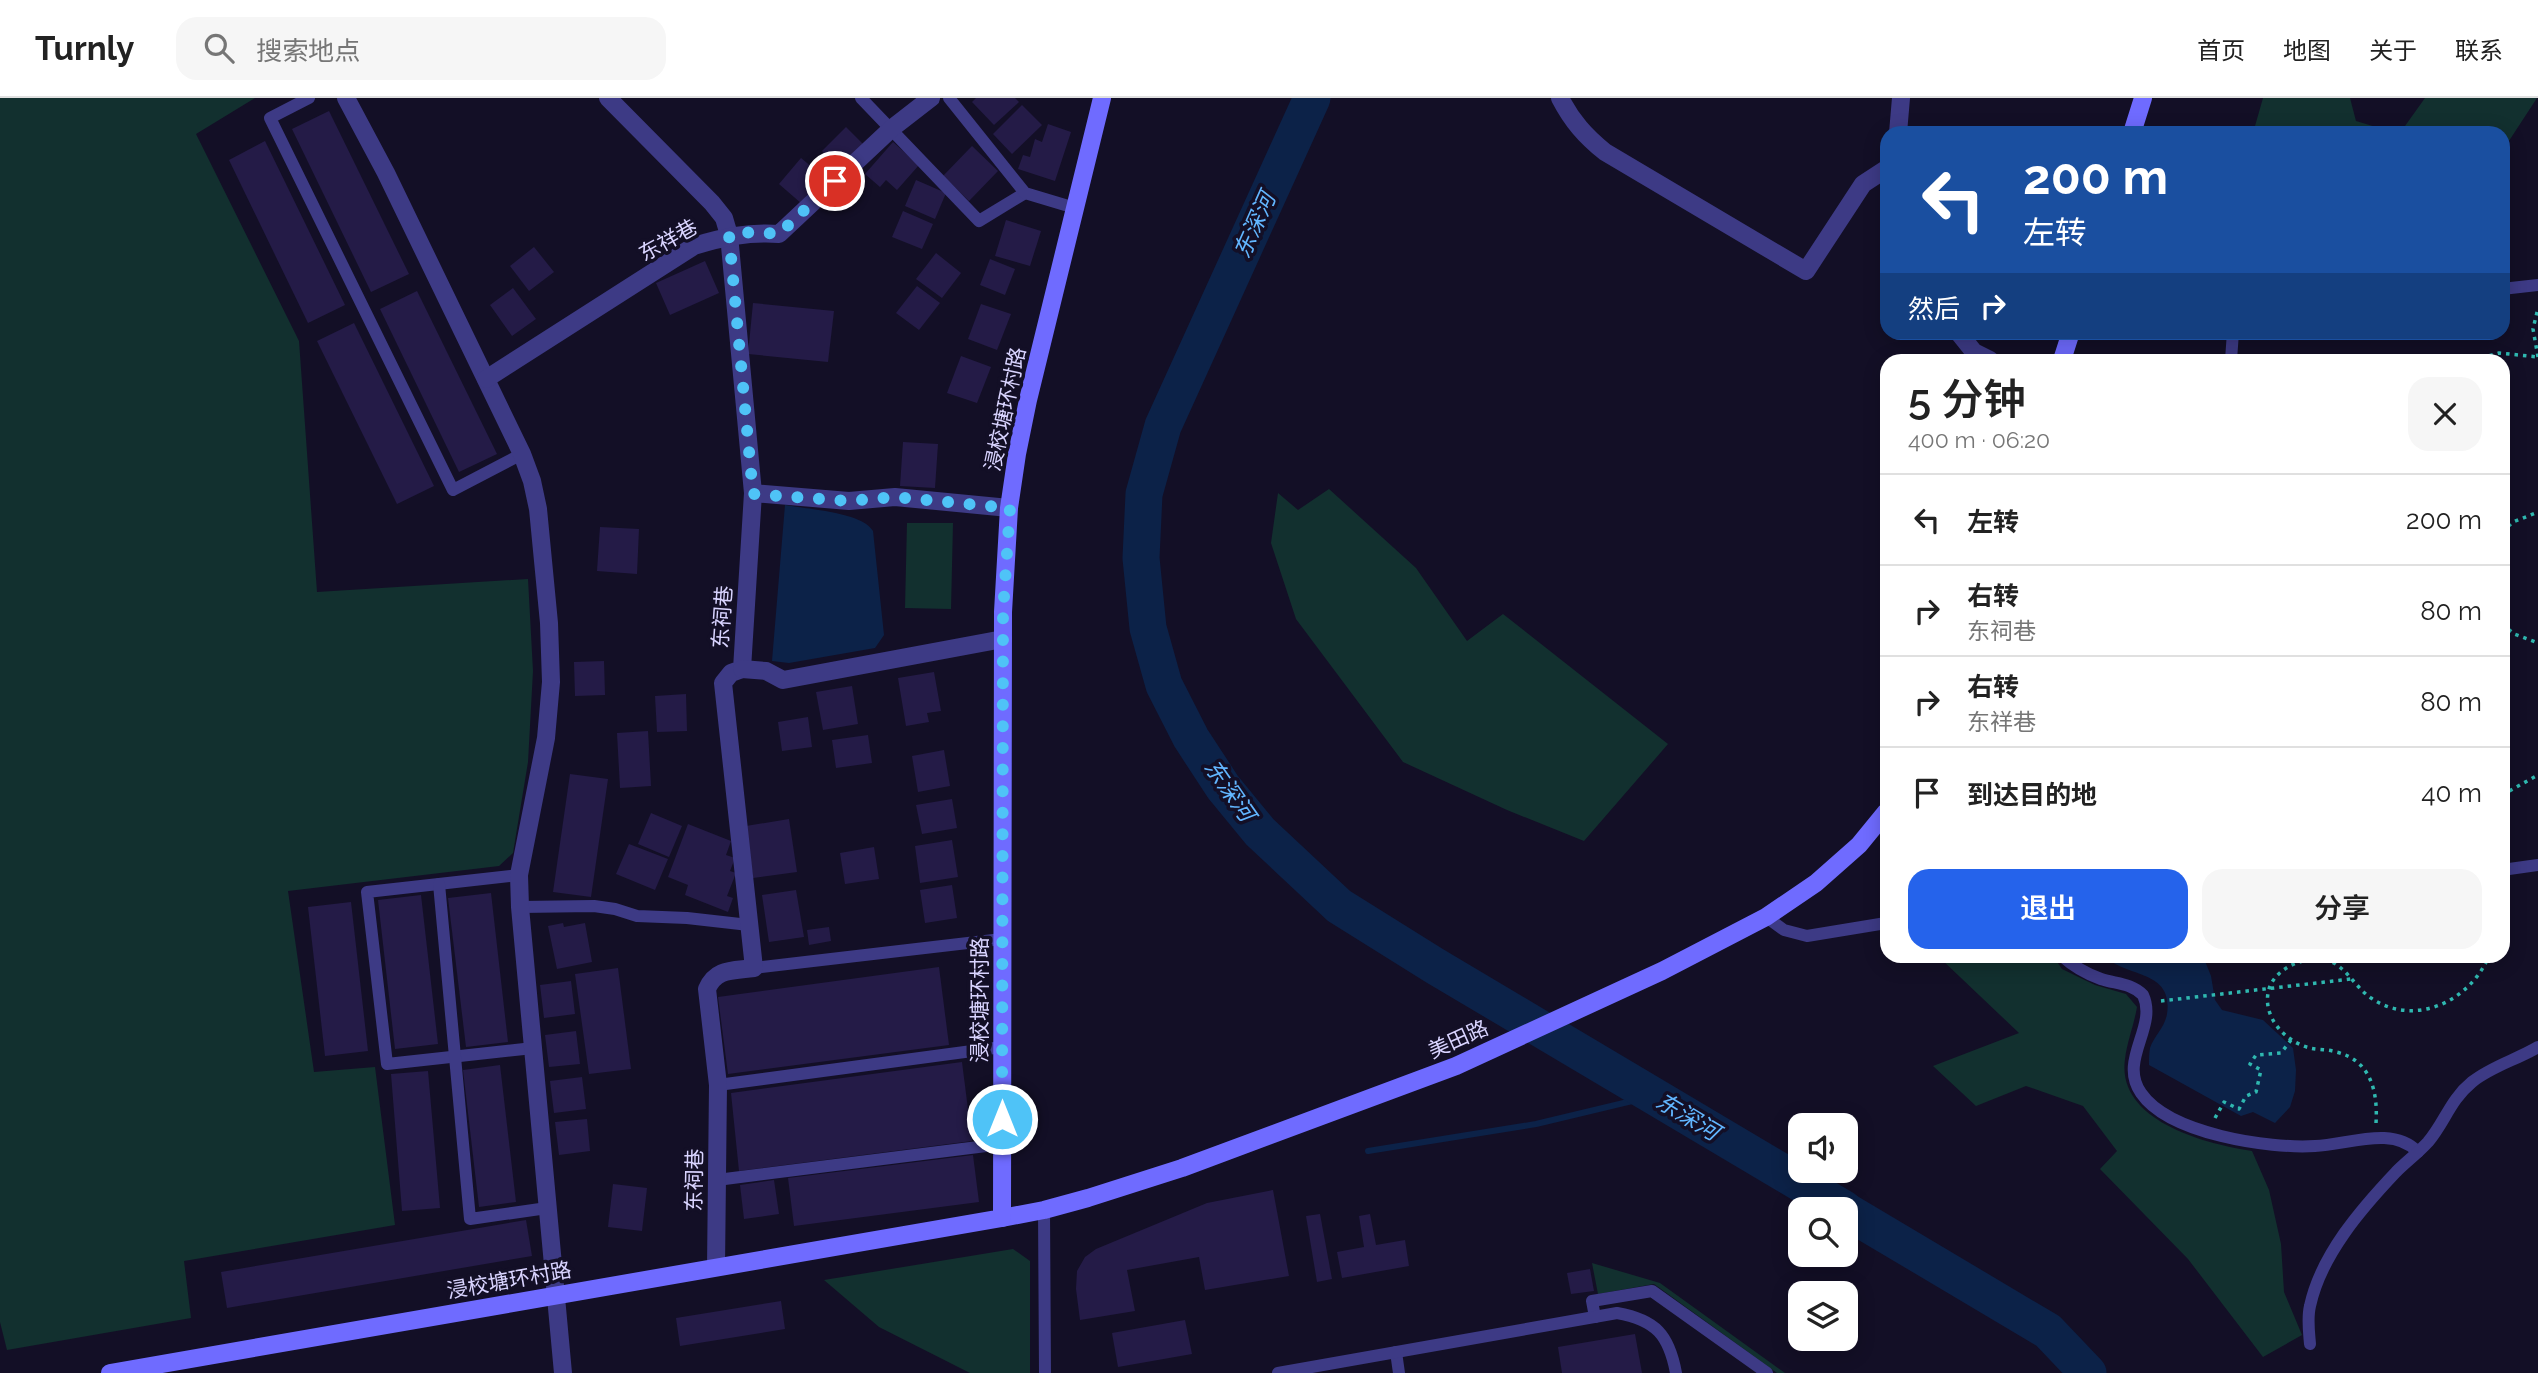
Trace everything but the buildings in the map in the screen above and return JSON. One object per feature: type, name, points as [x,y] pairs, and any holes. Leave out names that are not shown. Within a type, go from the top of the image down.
[{"type":"street","points":[[346,98],[386,173],[522,454],[538,509],[549,623],[551,682],[540,772],[519,875],[563,1373]]},
{"type":"street","name":"东祠巷","points":[[608,98],[724,218],[729,235],[753,494],[742,669],[731,673],[723,683],[754,968],[720,973],[712,978],[707,989],[718,1085],[716,1267]]},
{"type":"street","name":"东祥巷","points":[[486,379],[694,246],[729,235],[753,232],[779,234],[891,129],[931,98]]},
{"type":"street","name":"浸校塘环村路","points":[[110,1373],[1002,1218],[1003,639],[1010,508],[1028,400],[1102,98]]},
{"type":"street","points":[[1560,98],[1570,118],[1605,152],[1806,271],[1863,184],[1880,173]]},
{"type":"street","points":[[1898,126],[1900,98]]},
{"type":"street","points":[[2134,126],[2143,98]]},
{"type":"street","points":[[1964,340],[1978,354]]},
{"type":"street","points":[[753,494],[849,501],[895,497],[1010,508]]},
{"type":"street","points":[[742,669],[766,671],[783,680],[1003,639]]},
{"type":"street","name":"美田路","points":[[1002,1218],[1044,1210],[1182,1168],[1456,1066],[1662,971],[1766,917],[1816,883],[1859,845],[1880,819]]},
{"type":"lane","points":[[309,98],[270,118],[453,490],[522,454]]},
{"type":"lane","points":[[861,98],[979,221],[1025,193]]},
{"type":"lane","points":[[949,98],[1025,193],[1075,208]]},
{"type":"lane","points":[[2510,288],[2538,285]]},
{"type":"lane","points":[[2510,869],[2538,865]]},
{"type":"lane","points":[[519,875],[367,892],[387,1064],[533,1048]]},
{"type":"lane","points":[[439,884],[470,1219],[548,1208]]},
{"type":"lane","points":[[520,907],[594,906],[637,916],[749,925]]},
{"type":"lane","points":[[1766,917],[1784,930],[1807,936],[1880,924]]},
{"type":"lane","points":[[754,968],[1002,939]]},
{"type":"lane","points":[[2070,963],[2090,975],[2133,987],[2143,995],[2146,1019],[2134,1062],[2139,1091],[2170,1117],[2208,1133],[2234,1139],[2301,1147],[2385,1138],[2403,1140],[2418,1152]]},
{"type":"lane","points":[[2310,1344],[2310,1306],[2337,1245],[2379,1191],[2434,1133],[2446,1111],[2462,1091],[2491,1069],[2538,1046]]},
{"type":"lane","points":[[718,1085],[1002,1047]]},
{"type":"lane","points":[[717,1180],[1002,1143]]},
{"type":"lane","points":[[1044,1210],[1045,1373]]},
{"type":"lane","points":[[1595,1317],[1592,1301],[1652,1291],[1767,1373]]},
{"type":"lane","points":[[1278,1373],[1617,1313],[1634,1316],[1663,1335],[1671,1347],[1676,1373]]},
{"type":"lane","points":[[1396,1352],[1399,1373]]},
{"type":"path","points":[[2510,354],[2538,357],[2533,329],[2538,308]]},
{"type":"path","points":[[2510,525],[2538,512]]},
{"type":"path","points":[[2510,631],[2538,643]]},
{"type":"path","points":[[2510,791],[2538,775]]},
{"type":"path","points":[[2298,963],[2281,972],[2269,988],[2271,1017],[2291,1040],[2309,1048],[2351,1057],[2365,1069],[2377,1099],[2373,1139]]},
{"type":"path","points":[[2332,963],[2365,994],[2388,1008],[2408,1011],[2445,1003],[2468,988],[2484,963]]},
{"type":"path","points":[[2165,1000],[2350,979]]},
{"type":"path","points":[[2208,1133],[2224,1102],[2239,1109],[2246,1096],[2256,1092],[2261,1070],[2250,1064],[2256,1055],[2281,1053],[2291,1040]]},
{"type":"green space","points":[[0,98],[255,98],[196,134],[299,341],[317,592],[528,579],[533,671],[528,762],[513,853],[499,866],[288,891],[314,1072],[375,1067],[395,1225],[184,1261],[191,1318],[7,1350],[0,1322]]},
{"type":"green space","points":[[2263,98],[2350,98],[2356,121],[2373,126],[2255,126]]},
{"type":"green space","points":[[2425,98],[2537,98],[2510,139],[2510,126],[2405,126]]},
{"type":"green space","points":[[1329,489],[1416,568],[1467,641],[1503,614],[1668,744],[1584,841],[1507,810],[1403,762],[1296,619],[1271,543],[1278,493],[1298,510]]},
{"type":"green space","points":[[907,523],[953,523],[951,609],[905,608]]},
{"type":"green space","points":[[1945,963],[2058,963],[2062,969],[2095,985],[2126,994],[2137,1007],[2125,1059],[2126,1080],[2135,1099],[2149,1114],[2168,1126],[2211,1142],[2252,1151],[2269,1190],[2281,1244],[2284,1292],[2302,1335],[2263,1357],[2188,1259],[2100,1169],[2117,1151],[2083,1106],[2026,1086],[1976,1106],[1933,1066],[2019,1033]]},
{"type":"green space","points":[[1013,1249],[1030,1261],[1030,1373],[970,1373],[879,1327],[824,1280]]},
{"type":"green space","points":[[1592,1263],[1660,1283],[1785,1373],[1777,1373],[1654,1284],[1598,1294]]},
{"type":"water","points":[[785,505],[846,515],[858,519],[873,531],[884,635],[875,648],[789,663],[772,661]]},
{"type":"water","points":[[2114,963],[2206,963],[2215,1000],[2222,1010],[2263,1020],[2293,1048],[2295,1091],[2290,1107],[2275,1123],[2253,1112],[2241,1116],[2149,1065],[2150,1048],[2166,1019],[2167,999],[2163,989],[2155,981]]},
{"type":"waterway","name":"东深河","points":[[1312,98],[1163,426],[1144,494],[1141,558],[1148,628],[1164,685],[1191,738],[1223,787],[1260,832],[1339,906],[1824,1197]]},
{"type":"waterway","points":[[1368,1151],[1536,1124],[1653,1096]]},
{"type":"waterway","name":"东深河","points":[[1858,1218],[2048,1331],[2088,1373]]},
{"type":"route","points":[[835,181],[779,234],[753,232],[729,235],[753,494],[849,501],[895,497],[1010,508],[1003,612],[1002,1119]]}]
